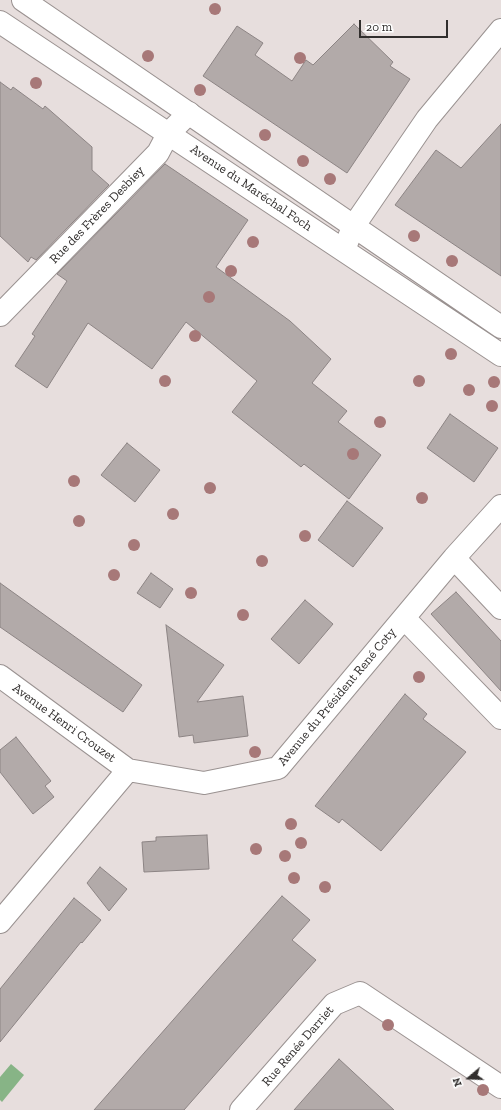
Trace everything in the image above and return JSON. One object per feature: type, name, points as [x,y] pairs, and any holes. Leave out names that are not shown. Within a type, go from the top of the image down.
[{"type":"street","name":"Avenue du Maréchal Foch","points":[[23,0],[501,327]]},
{"type":"street","name":"Avenue du Maréchal Foch","points":[[0,22],[501,355]]},
{"type":"street","points":[[344,250],[353,227],[427,119],[501,30]]},
{"type":"street","name":"Rue des Frères Desbiey","points":[[0,315],[158,152],[168,134],[189,113]]},
{"type":"street","name":"Avenue du Président René Coty","points":[[128,770],[204,783],[278,768],[454,558],[501,506]]},
{"type":"street","points":[[454,558],[501,608]]},
{"type":"street","points":[[404,618],[500,715]]},
{"type":"street","name":"Avenue Henri Crouzet","points":[[0,676],[128,770]]},
{"type":"street","points":[[0,922],[128,770]]},
{"type":"street","name":"Rue Renée Darriet","points":[[241,1110],[334,1004],[360,993],[501,1087]]},
{"type":"shaded area","points":[[11,1064],[24,1075],[2,1102],[0,1100],[0,1077]]},
{"type":"building","points":[[354,24],[393,62],[390,66],[410,79],[347,173],[203,76],[237,26],[263,43],[255,55],[292,81],[306,60],[313,65]]},
{"type":"building","points":[[0,82],[11,90],[13,87],[43,109],[45,106],[92,147],[92,170],[109,185],[36,260],[31,257],[28,262],[0,236]]},
{"type":"building","points":[[501,124],[501,276],[395,205],[436,150],[461,168]]},
{"type":"building","points":[[165,164],[248,220],[216,267],[290,321],[331,359],[312,383],[347,411],[338,422],[381,455],[349,499],[304,464],[301,467],[232,412],[257,381],[186,322],[152,369],[88,323],[47,388],[15,366],[35,336],[32,334],[67,281],[57,274]]},
{"type":"building","points":[[450,414],[498,448],[474,482],[427,448]]},
{"type":"building","points":[[127,443],[160,470],[135,502],[101,475]]},
{"type":"building","points":[[347,501],[383,528],[353,567],[318,540]]},
{"type":"building","points":[[151,573],[173,589],[160,608],[137,593]]},
{"type":"building","points":[[0,583],[142,685],[123,712],[0,627]]},
{"type":"building","points":[[456,592],[501,641],[501,691],[431,614]]},
{"type":"building","points":[[305,600],[333,624],[299,664],[271,639]]},
{"type":"building","points":[[166,625],[224,665],[197,702],[243,696],[248,736],[194,743],[193,735],[179,737]]},
{"type":"building","points":[[405,694],[427,714],[423,719],[466,752],[381,851],[342,819],[339,823],[315,806]]},
{"type":"building","points":[[16,737],[51,781],[45,786],[54,797],[33,814],[0,772],[0,750]]},
{"type":"building","points":[[207,835],[209,869],[144,872],[142,842],[156,841],[156,837]]},
{"type":"building","points":[[100,867],[127,889],[109,911],[87,883]]},
{"type":"building","points":[[282,896],[310,920],[292,940],[316,960],[184,1110],[94,1110]]},
{"type":"building","points":[[74,898],[101,920],[82,943],[81,942],[0,1042],[0,989]]},
{"type":"building","points":[[339,1059],[394,1110],[294,1110]]}]
